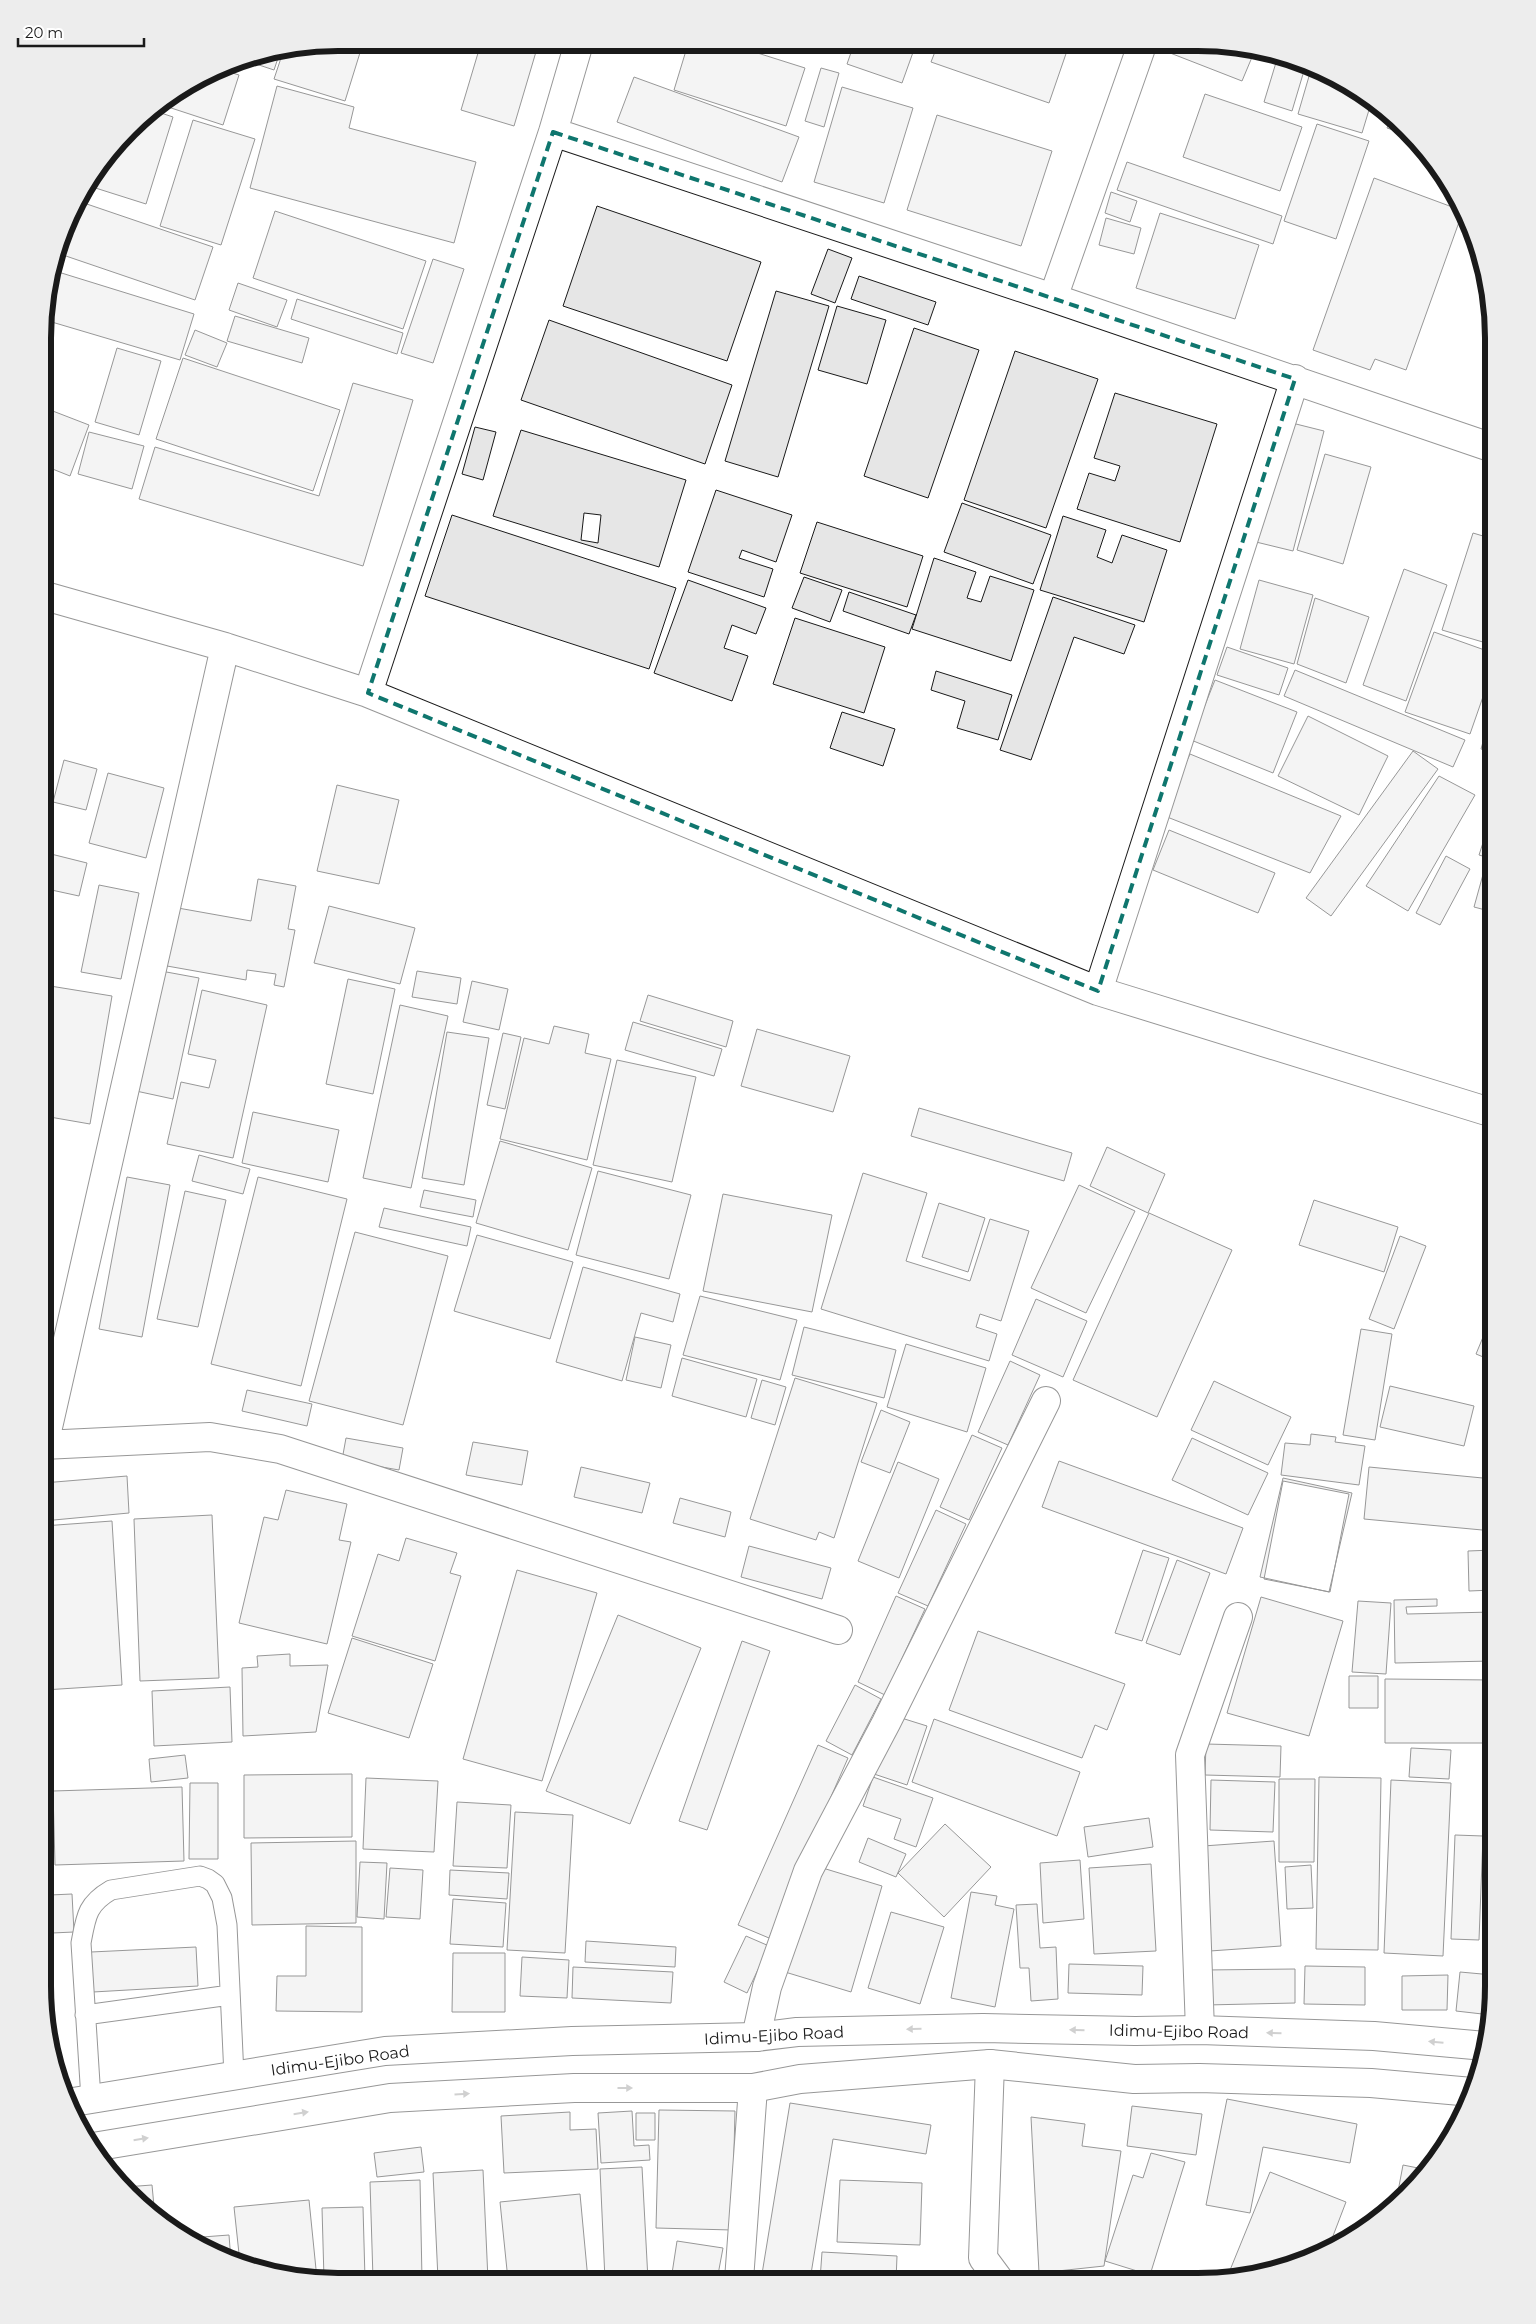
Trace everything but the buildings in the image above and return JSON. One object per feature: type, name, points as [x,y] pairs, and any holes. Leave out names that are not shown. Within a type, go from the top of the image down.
[{"type":"street","points":[[368,693],[553,132],[577,51]]},
{"type":"street","points":[[1053,298],[1140,51]]},
{"type":"street","points":[[553,132],[1053,298],[1485,445]]},
{"type":"street","points":[[1098,991],[1294,379]]},
{"type":"street","points":[[51,598],[225,647],[368,693],[1098,991],[1485,1111]]},
{"type":"street","points":[[51,1414],[225,647]]},
{"type":"street","points":[[756,2037],[767,1987],[808,1870],[886,1723],[1046,1401]]},
{"type":"street","points":[[51,1445],[210,1437],[280,1449],[838,1630]]},
{"type":"street","points":[[1200,2030],[1190,1755],[1238,1617]]},
{"type":"street","name":"Idimu-Ejibo Road","points":[[79,2101],[385,2051],[572,2041],[756,2037],[797,2032],[973,2028],[1200,2030],[1374,2036],[1478,2045]]},
{"type":"street","points":[[990,2064],[983,2258],[994,2273]]},
{"type":"street","points":[[100,2146],[390,2098],[574,2088],[753,2088],[800,2079],[990,2064],[1134,2079],[1199,2078],[1371,2083],[1465,2091]]},
{"type":"street","points":[[740,2273],[753,2088]]},
{"type":"lane","points":[[79,2101],[85,2014],[81,1943],[86,1918],[91,1907],[99,1897],[112,1890],[200,1876],[215,1884],[222,1898],[227,1926],[234,2076]]},
{"type":"lane","points":[[85,2014],[230,1995]]},
{"type":"highlighted area","points":[[553,132],[1295,379],[1098,991],[368,693]]}]
